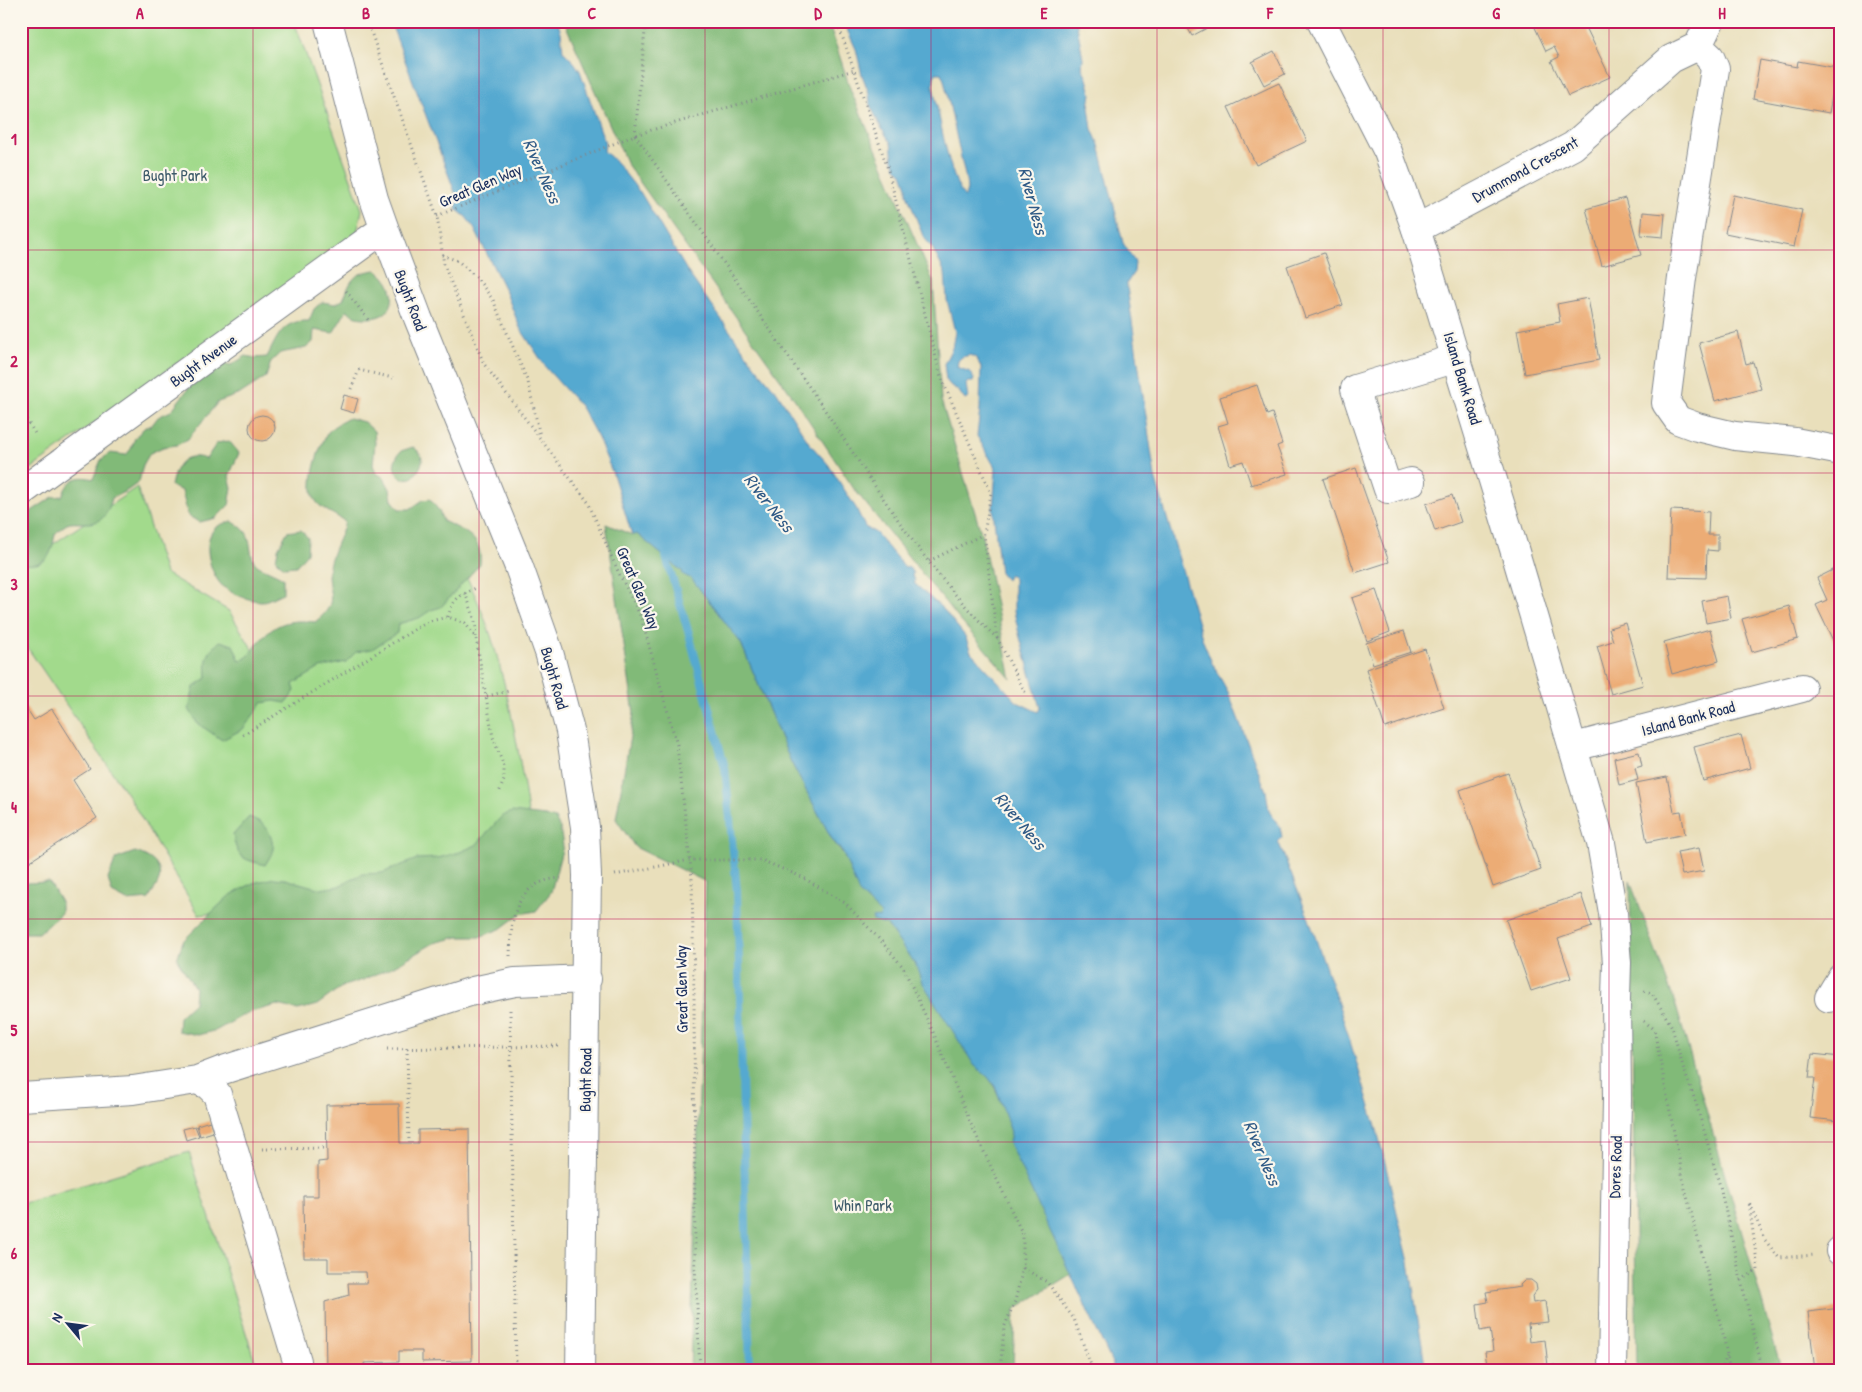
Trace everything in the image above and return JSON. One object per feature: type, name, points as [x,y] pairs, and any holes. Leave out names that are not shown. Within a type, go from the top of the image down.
[{"type":"street","name":"Bught Road","points":[[328,21],[374,199],[418,318],[519,567],[549,652],[570,731],[585,827],[588,876],[580,1371]]},
{"type":"street","name":"Island Bank Road","points":[[1321,21],[1388,152],[1416,229],[1457,358],[1601,843],[1613,913],[1616,982]]},
{"type":"street","points":[[1710,21],[1698,46],[1710,57],[1715,69],[1682,278],[1666,403],[1678,420],[1697,427],[1735,436],[1795,442],[1841,451]]},
{"type":"street","name":"Drummond Crescent","points":[[1416,229],[1573,146],[1671,59],[1698,46]]},
{"type":"street","name":"Bught Avenue","points":[[21,492],[374,236],[385,230]]},
{"type":"street","points":[[1411,482],[1388,489],[1355,389],[1457,358]]},
{"type":"street","name":"Island Bank Road","points":[[1574,747],[1802,688]]},
{"type":"street","points":[[21,1097],[133,1090],[197,1080],[473,992],[516,982],[587,979]]},
{"type":"street","name":"Dores Road","points":[[1612,1371],[1617,1099],[1616,982]]},
{"type":"street","points":[[197,1080],[208,1085],[217,1094],[297,1361]]},
{"type":"path","points":[[367,21],[437,216]]},
{"type":"path","points":[[646,21],[635,135],[791,359],[914,544],[980,622],[997,638],[1026,694]]},
{"type":"path","points":[[837,21],[887,166],[941,377],[991,494],[984,534],[997,638]]},
{"type":"path","name":"Great Glen Way","points":[[700,1371],[695,1264],[694,991],[690,860],[677,745],[641,617],[617,569],[588,502],[484,364],[444,265],[437,216],[635,135],[854,70]]},
{"type":"path","points":[[442,255],[458,262],[477,278],[493,300],[528,382],[541,439]]},
{"type":"path","points":[[344,289],[370,322]]},
{"type":"path","points":[[351,389],[359,370],[393,378]]},
{"type":"path","points":[[21,411],[36,435]]},
{"type":"path","points":[[929,561],[984,534]]},
{"type":"path","points":[[448,617],[455,599],[476,588]]},
{"type":"path","points":[[465,593],[475,618],[476,638],[493,737],[504,768],[504,780],[499,793]]},
{"type":"path","points":[[243,735],[430,621],[448,617],[465,623],[476,638]]},
{"type":"path","points":[[487,696],[509,691]]},
{"type":"path","points":[[510,958],[511,929],[514,912],[523,896],[534,886],[547,879],[615,875],[690,860],[761,860],[802,877],[845,903],[903,967],[934,1032],[971,1124],[1023,1235],[1023,1268],[1015,1301],[1004,1328],[1000,1371]]},
{"type":"path","points":[[1616,982],[1652,994],[1672,1027],[1720,1186],[1762,1371]]},
{"type":"path","points":[[1616,982],[1654,1029],[1685,1189],[1730,1371]]},
{"type":"path","points":[[510,1008],[516,1371]]},
{"type":"path","points":[[407,1048],[409,1143]]},
{"type":"path","points":[[234,1150],[326,1148]]},
{"type":"path","points":[[1741,1280],[1758,1270],[1749,1202],[1765,1240],[1779,1258],[1840,1251]]},
{"type":"path","points":[[1023,1268],[1047,1282],[1074,1319],[1093,1371]]},
{"type":"path","points":[[1722,1371],[1727,1354]]},
{"type":"green space","name":"Bught Park","points":[[21,21],[294,21],[362,210],[357,233],[21,476]]},
{"type":"green space","points":[[564,21],[828,21],[851,91],[933,281],[941,400],[982,536],[1011,679],[958,618],[854,489],[798,404],[627,164]]},
{"type":"green space","points":[[376,270],[389,283],[392,291],[391,306],[386,312],[379,316],[363,318],[347,310],[333,333],[314,330],[313,342],[306,348],[280,353],[271,362],[266,377],[240,394],[218,402],[188,439],[177,445],[163,447],[150,453],[143,465],[139,482],[112,498],[103,518],[89,523],[67,524],[55,534],[52,549],[46,559],[37,564],[21,564],[21,518],[53,497],[62,496],[67,486],[73,480],[82,477],[93,479],[101,460],[110,453],[126,455],[131,449],[135,438],[144,428],[152,425],[158,417],[171,411],[191,385],[221,363],[231,365],[246,356],[255,358],[267,357],[278,336],[287,326],[300,321],[309,321],[314,309],[322,302],[335,304],[343,300],[348,287],[354,279],[362,273]]},
{"type":"green space","points":[[349,418],[364,422],[374,431],[373,465],[376,473],[384,478],[390,489],[392,500],[399,509],[410,509],[423,500],[430,499],[439,511],[443,521],[464,532],[475,541],[480,555],[480,564],[441,607],[431,610],[419,618],[398,624],[397,633],[372,649],[356,652],[346,662],[320,668],[293,684],[295,691],[286,703],[274,701],[262,703],[243,729],[222,740],[197,723],[189,709],[194,687],[207,678],[207,662],[212,650],[220,641],[233,645],[240,661],[249,656],[271,630],[284,623],[298,621],[315,622],[328,608],[331,596],[328,575],[329,566],[345,522],[324,509],[317,502],[312,492],[312,483],[315,464],[325,437],[333,427]]},
{"type":"green space","points":[[229,441],[239,453],[229,476],[232,488],[229,505],[216,518],[200,522],[188,516],[182,491],[171,486],[175,472],[181,462],[186,459],[198,457],[206,459],[217,443]]},
{"type":"green space","points":[[413,447],[421,455],[421,466],[412,478],[402,479],[395,469],[396,459],[401,451]]},
{"type":"green space","points":[[137,487],[165,573],[229,611],[275,686],[466,575],[488,628],[505,686],[520,762],[532,839],[310,901],[199,915],[129,797],[21,638],[21,566]]},
{"type":"green space","points":[[232,521],[247,534],[254,562],[283,578],[283,593],[267,600],[258,601],[229,591],[220,584],[208,554],[209,538],[216,528]]},
{"type":"green space","name":"Whin Park","points":[[606,524],[632,535],[637,534],[692,579],[741,643],[791,762],[832,839],[909,948],[989,1077],[1087,1264],[1015,1309],[1013,1371],[690,1371],[706,882],[635,847],[616,819],[634,713]]},
{"type":"green space","points":[[301,530],[308,538],[307,553],[296,566],[284,567],[276,560],[278,549],[287,532]]},
{"type":"green space","points":[[512,812],[555,819],[560,828],[563,846],[551,892],[536,911],[520,914],[500,929],[479,937],[458,937],[434,943],[392,967],[363,980],[343,986],[317,1005],[298,1010],[277,1005],[247,1013],[217,1030],[198,1035],[178,1031],[179,1017],[194,1003],[195,988],[177,959],[183,941],[229,896],[253,883],[274,878],[285,879],[321,889],[339,886],[363,874],[382,873],[417,859],[438,858],[460,852],[476,845],[502,816]]},
{"type":"green space","points":[[249,817],[260,822],[267,829],[271,838],[274,850],[265,865],[242,857],[235,843],[233,835]]},
{"type":"green space","points":[[135,852],[149,858],[157,865],[160,874],[156,887],[149,899],[127,901],[112,893],[108,879],[116,859]]},
{"type":"green space","points":[[1630,881],[1676,1006],[1782,1371],[1637,1371]]},
{"type":"green space","points":[[49,882],[61,902],[61,913],[39,933],[21,933],[21,885]]},
{"type":"green space","points":[[189,1152],[258,1371],[21,1371],[21,1204]]},
{"type":"water","name":"River Ness","points":[[390,21],[557,21],[561,32],[563,51],[580,71],[605,143],[604,151],[616,162],[642,195],[689,274],[755,366],[777,392],[809,443],[828,464],[856,508],[865,527],[876,533],[905,568],[908,566],[913,573],[914,583],[944,610],[965,636],[971,652],[1017,702],[1038,712],[1040,708],[1014,611],[1014,579],[1010,575],[1006,580],[1000,573],[993,509],[996,469],[977,436],[981,367],[976,358],[970,355],[962,357],[958,361],[957,367],[970,372],[974,379],[973,382],[966,384],[968,398],[965,400],[958,390],[946,380],[944,364],[952,348],[955,332],[947,300],[945,273],[933,249],[923,236],[907,194],[907,187],[902,173],[897,169],[893,160],[891,143],[870,105],[869,93],[862,75],[856,49],[843,21],[1076,21],[1083,58],[1082,68],[1091,93],[1089,107],[1092,129],[1099,145],[1123,243],[1135,262],[1134,272],[1127,283],[1127,287],[1155,477],[1203,641],[1212,663],[1228,692],[1266,791],[1269,811],[1280,827],[1282,837],[1278,841],[1309,919],[1342,1015],[1377,1130],[1409,1262],[1426,1371],[1112,1371],[1113,1365],[1009,1143],[1011,1132],[996,1088],[988,1077],[974,1065],[921,980],[917,967],[887,925],[873,921],[872,918],[880,917],[881,914],[859,893],[843,853],[832,839],[791,762],[741,643],[692,579],[682,574],[683,572],[637,534],[632,535],[613,474],[598,438],[581,407],[547,369],[520,328],[505,290],[474,228],[466,217],[456,209],[458,200]],"holes":[[[936,73],[941,73],[966,180],[967,189],[965,197],[959,188],[949,161],[933,87]]]},
{"type":"building","points":[[1184,21],[1220,21],[1192,36]]},
{"type":"building","points":[[1532,21],[1583,21],[1610,77],[1568,96],[1551,61],[1559,57],[1554,47],[1546,51]]},
{"type":"building","points":[[1274,51],[1285,74],[1264,85],[1252,62]]},
{"type":"building","points":[[1760,60],[1797,67],[1798,61],[1837,68],[1829,113],[1753,99]]},
{"type":"building","points":[[1279,83],[1307,141],[1256,165],[1228,107]]},
{"type":"building","points":[[1733,195],[1802,210],[1794,247],[1725,233]]},
{"type":"building","points":[[1625,198],[1641,255],[1602,266],[1586,209]]},
{"type":"building","points":[[1643,212],[1665,214],[1663,237],[1641,235]]},
{"type":"building","points":[[1324,253],[1343,305],[1305,318],[1287,266]]},
{"type":"building","points":[[1588,298],[1599,360],[1525,374],[1517,330],[1560,322],[1557,304]]},
{"type":"building","points":[[1738,332],[1746,364],[1753,362],[1761,389],[1715,401],[1699,343]]},
{"type":"building","points":[[1257,385],[1267,415],[1272,413],[1282,444],[1277,446],[1287,474],[1251,485],[1243,461],[1230,465],[1218,426],[1228,423],[1220,397]]},
{"type":"building","points":[[344,395],[358,399],[354,413],[340,409]]},
{"type":"building","points":[[262,415],[271,419],[275,428],[271,437],[262,441],[253,437],[249,428],[253,419]]},
{"type":"building","points":[[1356,468],[1389,562],[1355,573],[1323,479]]},
{"type":"building","points":[[1452,495],[1461,522],[1435,531],[1426,504]]},
{"type":"building","points":[[1671,510],[1709,512],[1708,535],[1718,535],[1718,551],[1707,550],[1706,578],[1668,577]]},
{"type":"building","points":[[1837,568],[1841,576],[1841,647],[1837,649],[1816,605],[1827,600],[1817,578]]},
{"type":"building","points":[[1376,590],[1390,632],[1367,641],[1352,598]]},
{"type":"building","points":[[1727,596],[1731,618],[1706,623],[1702,601]]},
{"type":"building","points":[[1789,606],[1798,639],[1752,652],[1742,619]]},
{"type":"building","points":[[1625,623],[1643,685],[1611,694],[1597,646],[1613,641],[1609,628]]},
{"type":"building","points":[[1710,629],[1719,661],[1672,674],[1664,642]]},
{"type":"building","points":[[1404,631],[1411,652],[1373,664],[1366,643]]},
{"type":"building","points":[[1425,649],[1444,708],[1385,728],[1366,669]]},
{"type":"building","points":[[23,703],[34,720],[52,709],[90,769],[73,780],[97,818],[21,867],[21,705]]},
{"type":"building","points":[[1741,735],[1750,768],[1703,781],[1694,747]]},
{"type":"building","points":[[1639,752],[1642,766],[1635,768],[1638,780],[1619,785],[1614,758]]},
{"type":"building","points":[[1508,773],[1541,870],[1493,887],[1460,790]]},
{"type":"building","points":[[1667,777],[1674,812],[1681,811],[1685,834],[1647,842],[1636,783]]},
{"type":"building","points":[[1699,848],[1704,871],[1682,875],[1677,852]]},
{"type":"building","points":[[1581,894],[1592,927],[1558,939],[1571,978],[1531,991],[1506,920]]},
{"type":"building","points":[[1812,1054],[1841,1057],[1839,1121],[1810,1118],[1815,1078],[1809,1078]]},
{"type":"building","points":[[399,1104],[400,1143],[418,1143],[418,1130],[469,1129],[472,1361],[422,1362],[422,1351],[399,1351],[399,1362],[364,1363],[365,1371],[326,1371],[325,1302],[349,1295],[348,1283],[367,1283],[366,1272],[328,1272],[328,1258],[304,1258],[303,1196],[318,1196],[318,1162],[327,1161],[326,1105]]},
{"type":"building","points":[[210,1121],[213,1132],[200,1136],[197,1125]]},
{"type":"building","points":[[195,1126],[199,1136],[186,1140],[183,1129]]},
{"type":"building","points":[[1525,1280],[1531,1280],[1536,1284],[1537,1290],[1532,1296],[1533,1303],[1545,1301],[1548,1322],[1528,1324],[1530,1342],[1545,1340],[1548,1366],[1555,1365],[1562,1371],[1488,1371],[1485,1352],[1493,1351],[1490,1329],[1480,1331],[1477,1304],[1488,1302],[1486,1292],[1521,1287],[1520,1285]]},
{"type":"building","points":[[1841,1308],[1841,1371],[1815,1371],[1808,1312]]},
{"type":"waterway","points":[[666,549],[666,557],[725,768],[737,891],[750,1371]]}]
